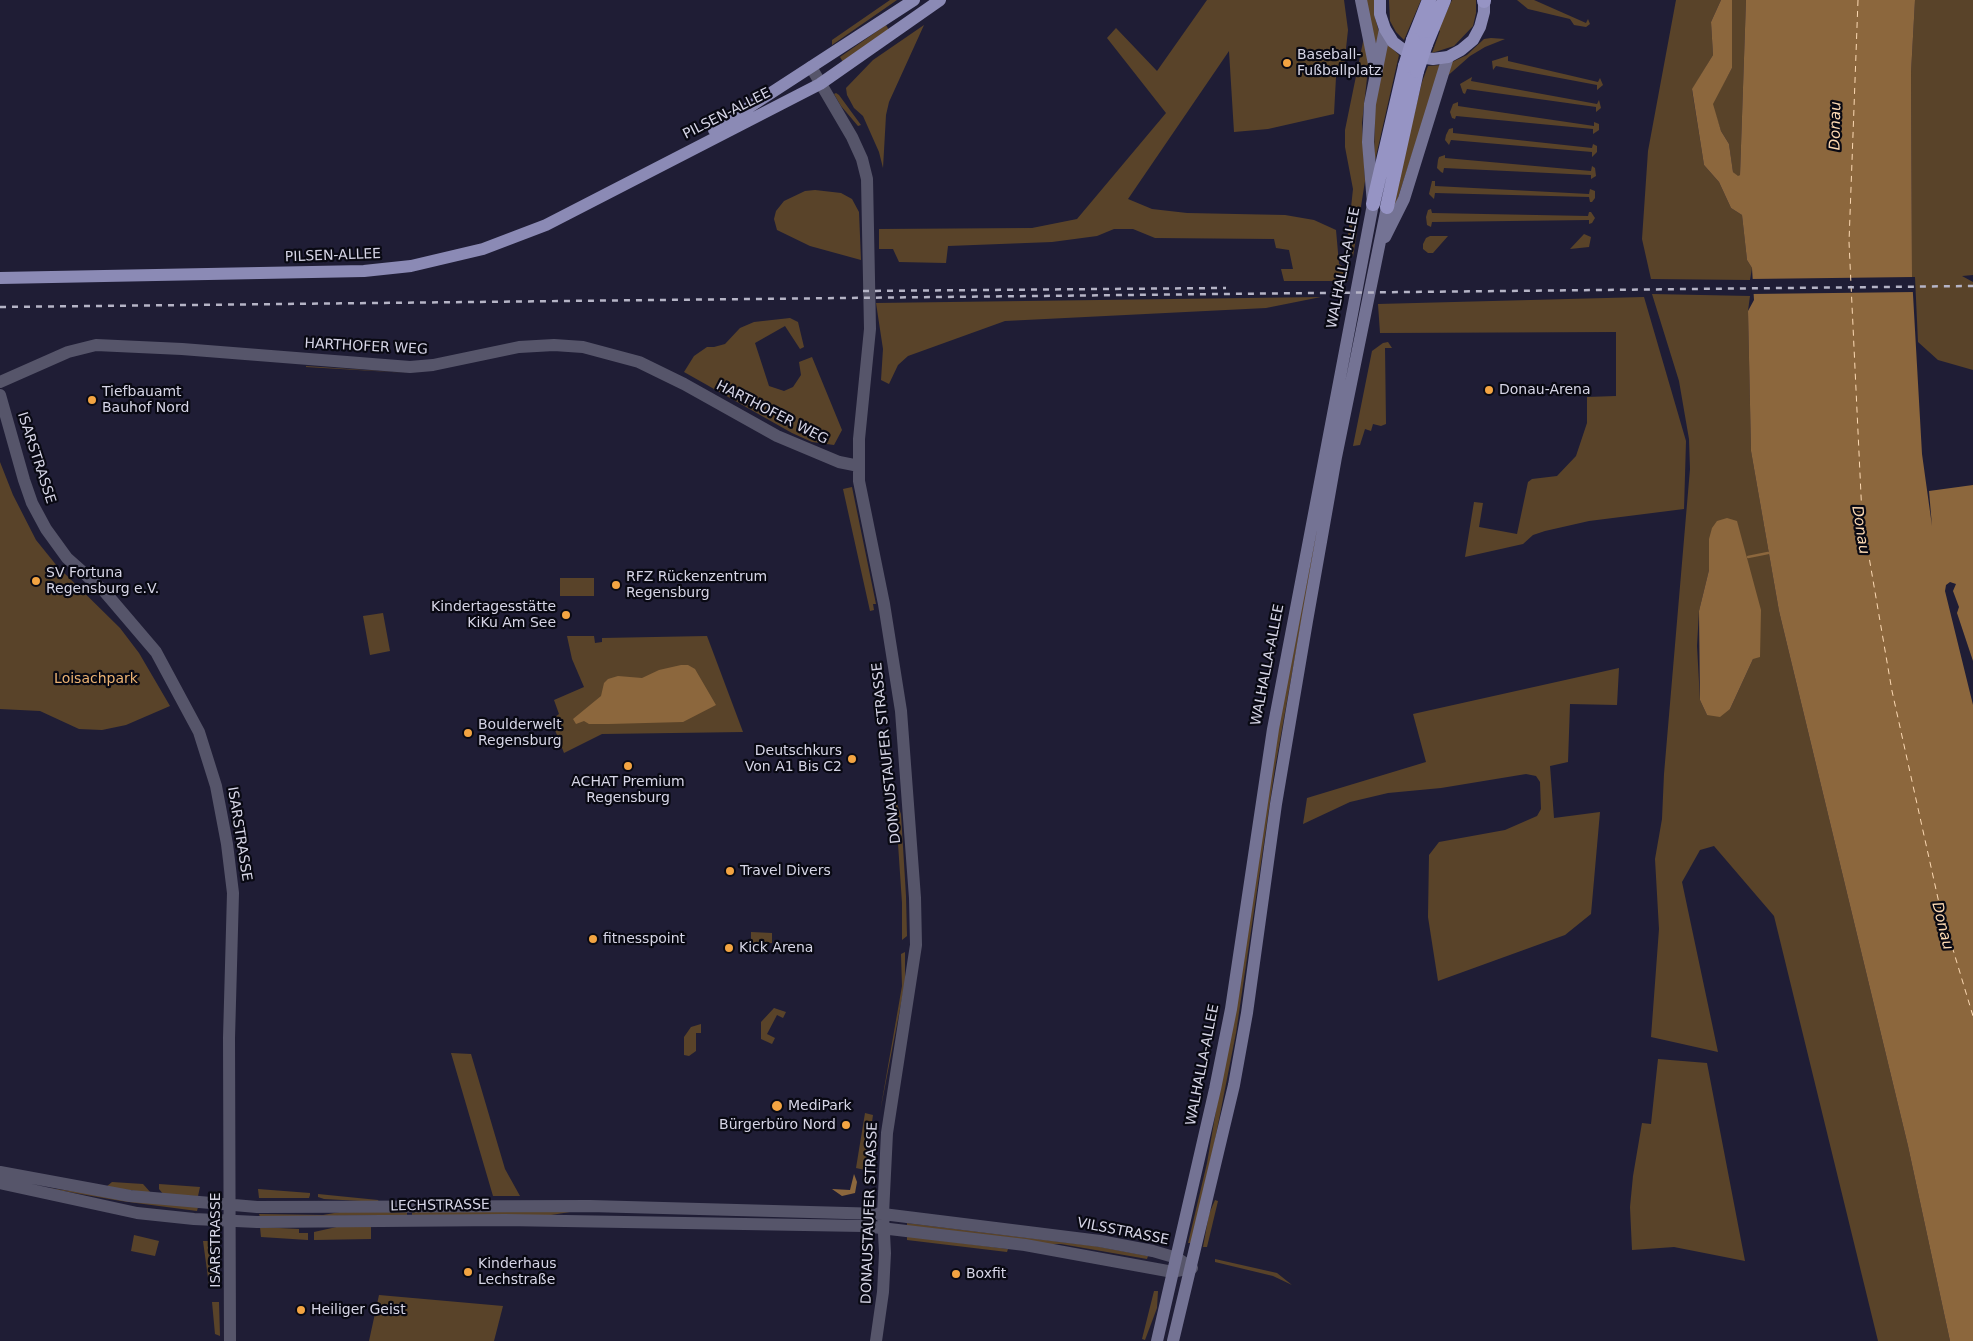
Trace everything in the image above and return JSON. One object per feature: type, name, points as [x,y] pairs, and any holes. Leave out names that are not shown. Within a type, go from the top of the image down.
[{"type":"highway","name":"WALHALLA-ALLEE","points":[[1373,204],[1420,42],[1429,0]]},
{"type":"highway","name":"WALHALLA-ALLEE","points":[[1420,42],[1444,0]]},
{"type":"highway","name":"WALHALLA-ALLEE","points":[[1387,207],[1411,68]]},
{"type":"main road","points":[[811,67],[914,0]]},
{"type":"main road","points":[[820,84],[940,0]]},
{"type":"main road","points":[[1361,0],[1375,71]]},
{"type":"main road","points":[[1380,0],[1380,14],[1384,29],[1393,42],[1411,54],[1433,59],[1448,56],[1462,50],[1472,40],[1480,27],[1484,0]]},
{"type":"main road","points":[[888,18],[898,31]]},
{"type":"main road","points":[[1373,204],[1368,142],[1370,104],[1384,29]]},
{"type":"main road","points":[[1378,253],[1404,199],[1448,56]]},
{"type":"main road","name":"PILSEN-ALLEE","points":[[648,172],[811,67]]},
{"type":"main road","name":"PILSEN-ALLEE","points":[[0,278],[364,271],[411,266],[462,256],[508,241],[546,225],[820,84]]},
{"type":"main road","name":"WALHALLA-ALLEE","points":[[1157,1341],[1205,1142],[1229,1018],[1273,728],[1373,204]]},
{"type":"main road","name":"WALHALLA-ALLEE","points":[[1173,1341],[1192,1268],[1241,1049],[1288,730],[1336,457],[1387,207]]},
{"type":"street","name":"DONAUSTAUFER STRASSE","points":[[811,67],[862,159],[867,180],[870,329],[862,394],[859,466],[861,493],[884,604],[901,711],[916,934],[910,992],[888,1125],[882,1214],[885,1249],[883,1292],[876,1341]]},
{"type":"street","name":"HARTHOFER WEG","points":[[0,382],[68,352],[96,345],[182,349],[410,367],[433,365],[519,347],[554,345],[583,347],[639,362],[684,384],[777,436],[838,462],[859,466]]},
{"type":"street","name":"ISARSTRASSE","points":[[0,395],[32,503],[46,529],[67,558],[104,592],[156,652],[185,704],[209,760],[222,809],[232,893],[229,1038],[230,1341]]},
{"type":"street","name":"LECHSTRASSE","points":[[0,1172],[130,1196],[264,1208],[590,1206],[882,1214]]},
{"type":"street","name":"LECHSTRASSE","points":[[0,1183],[137,1212],[230,1222],[514,1220],[846,1226],[883,1229]]},
{"type":"street","name":"VILSSTRASSE","points":[[882,1214],[1057,1235],[1153,1251],[1177,1258],[1192,1268]]},
{"type":"street","points":[[883,1229],[1025,1246],[1173,1272],[1192,1268]]},
{"type":"green space","points":[[890,0],[897,0],[832,45],[832,40]]},
{"type":"green space","points":[[1207,0],[1344,0],[1348,30],[1343,76],[1336,77],[1334,114],[1268,129],[1234,132],[1229,51],[1128,199],[1152,209],[1187,213],[1285,215],[1314,220],[1336,230],[1339,264],[1347,269],[1348,281],[1284,281],[1281,269],[1293,269],[1289,250],[1276,248],[1274,239],[1155,238],[1133,229],[1114,229],[1097,236],[1052,242],[948,246],[946,263],[899,262],[893,249],[879,249],[879,229],[1032,228],[1077,219],[1166,113],[1107,38],[1116,28],[1157,71]]},
{"type":"green space","points":[[1364,0],[1375,0],[1374,14],[1379,32],[1375,60]]},
{"type":"green space","points":[[1389,0],[1421,0],[1404,40],[1396,32],[1390,21]]},
{"type":"green space","points":[[1452,0],[1476,0],[1473,26],[1454,46],[1432,53],[1440,31],[1438,30]]},
{"type":"green space","points":[[1517,0],[1534,0],[1586,23],[1588,19],[1590,24],[1586,27],[1574,25],[1570,19],[1528,9]]},
{"type":"green space","points":[[1676,0],[1721,0],[1711,22],[1713,55],[1692,90],[1704,165],[1719,182],[1731,208],[1742,215],[1747,260],[1752,268],[1750,280],[1651,279],[1642,239],[1648,151]]},
{"type":"green space","points":[[1732,0],[1746,0],[1740,175],[1738,177],[1733,172],[1729,144],[1721,131],[1712,104],[1732,68]]},
{"type":"green space","points":[[1915,0],[1973,0],[1973,275],[1962,276],[1973,282],[1973,370],[1938,360],[1918,342],[1915,277],[1912,277],[1911,73]]},
{"type":"green space","points":[[886,25],[889,30],[843,62],[840,57]]},
{"type":"green space","points":[[924,25],[889,102],[886,115],[883,168],[879,152],[863,116],[854,108],[847,95],[846,88],[873,60]]},
{"type":"green space","points":[[1364,37],[1369,60],[1362,123],[1365,181],[1353,257],[1348,236],[1353,189],[1345,147],[1345,130]]},
{"type":"green space","points":[[1484,39],[1505,39],[1485,47],[1470,56],[1444,79],[1450,63],[1467,55]]},
{"type":"green space","points":[[1386,42],[1399,55],[1374,165],[1375,107]]},
{"type":"green space","points":[[1508,56],[1508,61],[1598,82],[1600,78],[1603,85],[1597,90],[1597,85],[1496,66],[1493,70],[1492,61]]},
{"type":"green space","points":[[1441,65],[1395,207],[1390,213],[1422,82],[1428,66]]},
{"type":"green space","points":[[1472,77],[1471,81],[1597,104],[1599,100],[1601,108],[1596,112],[1596,107],[1467,89],[1465,94],[1460,84]]},
{"type":"green space","points":[[836,93],[861,125],[858,126],[841,106],[834,94]]},
{"type":"green space","points":[[1458,102],[1458,106],[1594,126],[1594,122],[1599,124],[1599,130],[1593,134],[1593,129],[1456,116],[1455,119],[1452,118],[1450,112],[1453,104]]},
{"type":"green space","points":[[1453,128],[1453,133],[1592,148],[1593,144],[1597,146],[1597,152],[1592,157],[1592,152],[1451,140],[1449,145],[1445,140],[1446,135],[1449,129]]},
{"type":"green space","points":[[1445,155],[1445,158],[1591,171],[1592,166],[1595,168],[1596,176],[1591,179],[1591,175],[1444,168],[1443,173],[1437,168],[1439,157]]},
{"type":"green space","points":[[1432,181],[1435,181],[1435,186],[1589,194],[1590,189],[1595,191],[1595,198],[1590,202],[1589,197],[1435,193],[1434,199],[1429,194]]},
{"type":"green space","points":[[815,190],[841,193],[852,199],[859,212],[861,260],[810,246],[777,230],[774,219],[776,211],[784,201],[805,191]]},
{"type":"green space","points":[[1431,209],[1432,213],[1588,216],[1589,212],[1591,212],[1595,218],[1589,224],[1589,220],[1432,222],[1431,227],[1427,225],[1426,217],[1428,210]]},
{"type":"green space","points":[[1584,234],[1591,237],[1589,247],[1570,249]]},
{"type":"green space","points":[[1430,236],[1448,236],[1433,253],[1428,253],[1423,249],[1423,244],[1426,238]]},
{"type":"green space","points":[[1652,294],[1750,296],[1748,311],[1751,451],[1779,611],[1908,1146],[1950,1341],[1878,1341],[1774,916],[1714,846],[1700,850],[1682,882],[1718,1052],[1651,1037],[1659,929],[1655,859],[1662,819],[1664,774],[1690,469],[1689,439],[1679,381]],"holes":[[[1709,539],[1753,659],[1730,709],[1707,715],[1700,700],[1697,646],[1699,611],[1709,570]]]},
{"type":"green space","points":[[1321,297],[1266,308],[1005,321],[908,356],[898,365],[889,384],[881,380],[883,349],[876,303]]},
{"type":"green space","points":[[1644,297],[1686,441],[1684,509],[1589,521],[1533,535],[1523,544],[1465,557],[1474,502],[1483,503],[1479,527],[1517,534],[1528,482],[1532,479],[1557,476],[1576,456],[1587,423],[1587,397],[1616,396],[1616,332],[1380,333],[1378,304]]},
{"type":"green space","points":[[790,318],[798,322],[804,347],[800,349],[785,326],[755,343],[769,386],[784,391],[793,387],[801,375],[799,362],[812,357],[842,430],[834,445],[812,442],[792,433],[684,372],[694,356],[707,347],[725,344],[740,328],[754,322]]},
{"type":"green space","points":[[1388,342],[1392,348],[1385,348],[1386,424],[1381,426],[1373,424],[1371,431],[1365,429],[1360,445],[1353,446],[1372,351],[1383,343]]},
{"type":"green space","points":[[306,366],[408,373],[306,367]]},
{"type":"green space","name":"Loisachpark","points":[[0,462],[13,495],[36,540],[57,566],[120,628],[139,653],[170,706],[126,725],[102,730],[79,729],[40,711],[0,709]]},
{"type":"green space","points":[[1328,473],[1275,768],[1236,1033],[1213,1150],[1191,1243],[1188,1243],[1207,1163],[1235,1000],[1265,792]]},
{"type":"green space","points":[[852,487],[876,604],[873,604],[874,610],[870,611],[843,489]]},
{"type":"green space","points":[[560,578],[594,578],[594,596],[560,596]]},
{"type":"green space","points":[[383,613],[390,651],[370,655],[363,616]]},
{"type":"green space","points":[[567,636],[594,636],[595,643],[602,642],[602,638],[707,636],[743,732],[602,734],[564,753],[551,720],[559,714],[554,700],[584,687],[572,659]]},
{"type":"green space","points":[[1619,668],[1617,705],[1570,704],[1568,762],[1550,766],[1554,818],[1600,812],[1591,914],[1565,935],[1438,981],[1428,917],[1429,855],[1439,842],[1505,830],[1537,816],[1541,809],[1540,782],[1536,776],[1526,774],[1441,788],[1388,793],[1350,802],[1303,824],[1307,798],[1426,762],[1413,714]]},
{"type":"green space","points":[[895,799],[901,814],[906,896],[907,936],[902,940],[902,903]]},
{"type":"green space","points":[[751,932],[772,933],[772,943],[751,943]]},
{"type":"green space","points":[[905,952],[905,983],[880,1112],[902,986],[901,954]]},
{"type":"green space","points":[[774,1008],[786,1012],[783,1018],[777,1015],[767,1034],[775,1038],[772,1044],[761,1039],[761,1022]]},
{"type":"green space","points":[[701,1024],[701,1033],[696,1033],[696,1051],[689,1056],[684,1055],[684,1037],[691,1027]]},
{"type":"green space","points":[[451,1053],[471,1054],[505,1169],[520,1196],[493,1196]]},
{"type":"green space","points":[[1658,1059],[1707,1063],[1745,1261],[1674,1247],[1632,1250],[1630,1207],[1633,1176],[1642,1123],[1651,1124]]},
{"type":"green space","points":[[865,1113],[873,1115],[865,1170],[856,1168]]},
{"type":"green space","points":[[112,1182],[143,1184],[151,1193],[106,1187]]},
{"type":"green space","points":[[159,1184],[200,1187],[198,1196],[164,1195],[159,1189]]},
{"type":"green space","points":[[40,1187],[198,1207],[197,1211],[121,1201]]},
{"type":"green space","points":[[258,1189],[310,1193],[310,1195],[309,1198],[259,1198]]},
{"type":"green space","points":[[318,1194],[378,1200],[379,1202],[324,1199],[318,1197]]},
{"type":"green space","points":[[1215,1200],[1218,1201],[1207,1247],[1203,1247],[1209,1214]]},
{"type":"green space","points":[[570,1210],[570,1212],[551,1215],[412,1216],[412,1211]]},
{"type":"green space","points":[[407,1211],[407,1215],[260,1217],[259,1214],[323,1215],[340,1212]]},
{"type":"green space","points":[[907,1223],[1095,1246],[1148,1256],[1147,1259],[1061,1244],[1043,1244],[907,1226]]},
{"type":"green space","points":[[341,1226],[371,1226],[371,1239],[314,1240],[314,1232]]},
{"type":"green space","points":[[260,1227],[299,1229],[299,1233],[308,1233],[308,1240],[261,1237]]},
{"type":"green space","points":[[134,1235],[159,1241],[155,1256],[131,1251]]},
{"type":"green space","points":[[907,1236],[1008,1249],[1007,1252],[907,1240]]},
{"type":"green space","points":[[203,1241],[215,1241],[216,1285],[209,1285]]},
{"type":"green space","points":[[1215,1259],[1277,1273],[1292,1285],[1273,1276],[1215,1262]]},
{"type":"green space","points":[[1154,1291],[1158,1291],[1157,1308],[1145,1340],[1142,1339]]},
{"type":"green space","points":[[379,1295],[503,1306],[494,1341],[369,1341]]},
{"type":"green space","points":[[212,1302],[219,1302],[220,1336],[215,1334]]},
{"type":"water","name":"Donau","points":[[1721,0],[1732,0],[1732,68],[1713,104],[1721,131],[1729,144],[1733,172],[1738,176],[1740,175],[1746,0],[1915,0],[1911,73],[1912,277],[1922,454],[1932,526],[1929,491],[1973,485],[1973,661],[1957,613],[1959,607],[1953,591],[1956,584],[1950,582],[1946,585],[1945,591],[1973,705],[1973,1341],[1950,1341],[1908,1146],[1779,611],[1751,451],[1748,311],[1754,300],[1752,268],[1747,260],[1742,215],[1731,208],[1719,182],[1704,165],[1692,89],[1713,55],[1711,22]]},
{"type":"water","points":[[1727,518],[1737,521],[1761,610],[1760,657],[1753,659],[1730,709],[1720,717],[1707,715],[1700,700],[1699,611],[1709,570],[1709,539],[1712,528],[1717,521]]},
{"type":"water","points":[[688,665],[695,669],[716,705],[683,722],[589,724],[584,721],[576,724],[573,719],[601,696],[604,683],[608,679],[618,676],[642,678],[659,670]]},
{"type":"water","points":[[854,1174],[857,1182],[855,1193],[842,1196],[832,1189],[850,1190]]},
{"type":"pier","points":[[1914,277],[1915,292],[1751,294],[1750,279]]},
{"type":"waterway","points":[[1748,557],[1768,553]]},
{"type":"ferry route","points":[[1858,0],[1849,242],[1862,516],[1892,691],[1939,903],[1973,1016]]},
{"type":"railway","points":[[0,307],[1973,286]]},
{"type":"railway","points":[[863,291],[1226,288]]},
{"type":"place","name":"Baseball- Fußballplatz","points":[[1287,63]]},
{"type":"place","name":"Donau-Arena","points":[[1489,390]]},
{"type":"place","name":"Tiefbauamt Bauhof Nord","points":[[92,400]]},
{"type":"place","name":"SV Fortuna Regensburg e.V.","points":[[36,581]]},
{"type":"place","name":"RFZ Rückenzentrum Regensburg","points":[[616,585]]},
{"type":"place","name":"Kindertagesstätte KiKu Am See","points":[[566,615]]},
{"type":"place","name":"Boulderwelt Regensburg","points":[[468,733]]},
{"type":"place","name":"Deutschkurs Von A1 Bis C2","points":[[852,759]]},
{"type":"place","name":"ACHAT Premium Regensburg","points":[[628,766]]},
{"type":"place","name":"Travel Divers","points":[[730,871]]},
{"type":"place","name":"fitnesspoint","points":[[593,939]]},
{"type":"place","name":"Kick Arena","points":[[729,948]]},
{"type":"place","name":"MediPark","points":[[777,1106]]},
{"type":"place","name":"Bürgerbüro Nord","points":[[846,1125]]},
{"type":"place","name":"Kinderhaus Lechstraße","points":[[468,1272]]},
{"type":"place","name":"Boxfit","points":[[956,1274]]},
{"type":"place","name":"Heiliger Geist","points":[[301,1310]]}]
